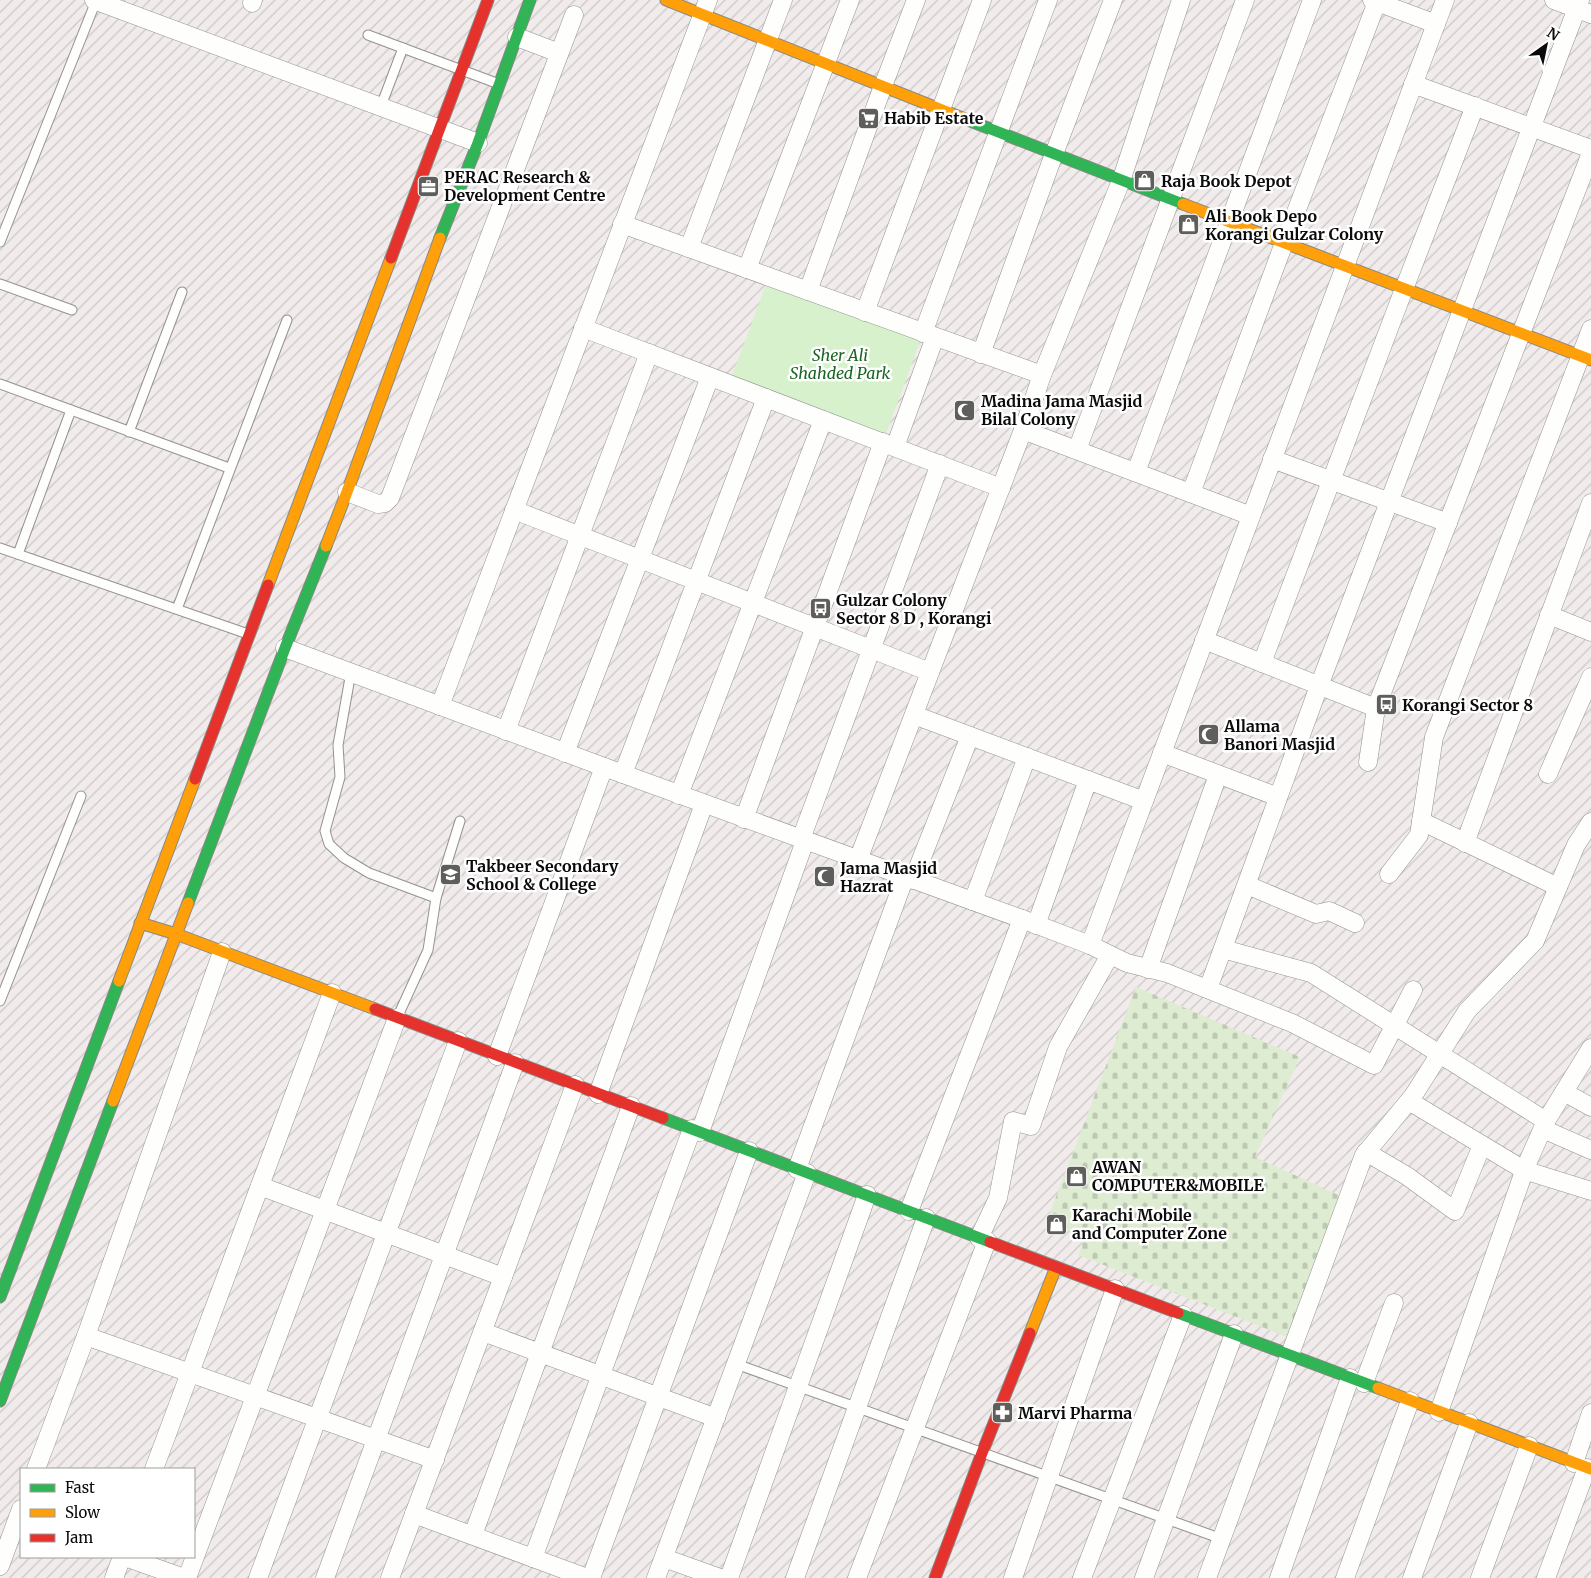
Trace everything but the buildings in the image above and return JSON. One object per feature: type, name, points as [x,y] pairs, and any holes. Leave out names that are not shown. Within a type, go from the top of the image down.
[{"type":"street","points":[[95,0],[478,142]]},
{"type":"street","points":[[0,1297],[488,0]]},
{"type":"street","points":[[0,1401],[285,648],[352,493],[450,211],[478,142],[530,0]]},
{"type":"street","points":[[666,0],[705,7],[768,40],[826,64],[1122,181],[1586,358]]},
{"type":"street","points":[[689,248],[783,0]]},
{"type":"street","points":[[747,269],[850,0]]},
{"type":"street","points":[[808,291],[916,0]]},
{"type":"street","points":[[866,312],[982,0]]},
{"type":"street","points":[[744,818],[815,627],[889,445],[1048,0]]},
{"type":"street","points":[[981,354],[1113,0]]},
{"type":"street","points":[[858,860],[1001,488],[1042,375],[1122,181],[1181,0]]},
{"type":"street","points":[[1077,450],[1245,0]]},
{"type":"street","points":[[1136,472],[1312,0]]},
{"type":"street","points":[[1090,945],[1445,0]]},
{"type":"street","points":[[1208,989],[1319,686],[1532,127],[1583,8],[1554,0]]},
{"type":"street","points":[[1191,493],[1375,1],[1436,24]]},
{"type":"street","points":[[440,706],[705,7]]},
{"type":"street","points":[[352,493],[378,504],[385,503],[390,498],[547,48],[574,15]]},
{"type":"street","points":[[517,37],[547,48]]},
{"type":"street","points":[[1368,762],[1376,708],[1522,334],[1591,151],[1532,127],[1413,84]]},
{"type":"street","points":[[1262,664],[1475,106]]},
{"type":"street","points":[[622,224],[1042,375]]},
{"type":"street","points":[[583,328],[1001,488]]},
{"type":"street","points":[[1389,874],[1419,835],[1434,737],[1586,358],[1591,329]]},
{"type":"street","points":[[506,731],[649,353]]},
{"type":"street","points":[[565,753],[710,377]]},
{"type":"street","points":[[623,774],[766,398]]},
{"type":"street","points":[[679,795],[823,420]]},
{"type":"street","points":[[1023,430],[1251,516]]},
{"type":"street","points":[[1272,459],[1448,523]]},
{"type":"street","points":[[534,1558],[601,1375],[696,1131],[940,464]]},
{"type":"street","points":[[1465,842],[1591,503]]},
{"type":"street","points":[[514,510],[930,672]]},
{"type":"street","points":[[1549,615],[1591,632]]},
{"type":"street","points":[[1204,640],[1376,708]]},
{"type":"street","points":[[285,648],[604,768],[973,901],[1090,945],[1127,963],[1167,973],[1292,1022],[1374,1065],[1413,990]]},
{"type":"street","points":[[1548,774],[1591,677]]},
{"type":"street","points":[[914,715],[1144,802]]},
{"type":"street","points":[[656,1578],[736,1364],[802,1171],[909,878],[970,736]]},
{"type":"street","points":[[1162,753],[1278,797]]},
{"type":"street","points":[[973,901],[1027,757]]},
{"type":"street","points":[[497,1056],[604,768]]},
{"type":"street","points":[[1148,969],[1218,775]]},
{"type":"street","points":[[909,1211],[1088,780]]},
{"type":"street","points":[[598,1094],[704,804]]},
{"type":"street","points":[[1421,821],[1558,887]]},
{"type":"street","points":[[1207,1578],[1366,1152],[1409,1101],[1467,1011],[1535,941],[1576,845],[1591,822]]},
{"type":"street","points":[[1246,885],[1316,914],[1329,911],[1355,923]]},
{"type":"street","points":[[140,923],[176,934],[1584,1467]]},
{"type":"street","points":[[1223,949],[1311,973],[1440,1054],[1545,1125],[1591,1150]]},
{"type":"street","points":[[36,1468],[86,1336],[222,952]]},
{"type":"street","points":[[857,1578],[915,1428],[998,1198],[1013,1121],[1031,1126],[1058,1047],[1110,955]]},
{"type":"street","points":[[154,1468],[332,994]]},
{"type":"street","points":[[195,1552],[397,1018]]},
{"type":"street","points":[[258,1578],[458,1041]]},
{"type":"street","points":[[1439,1412],[1524,1170],[1545,1125],[1590,1053]]},
{"type":"street","points":[[325,1578],[515,1063]]},
{"type":"street","points":[[390,1578],[575,1085]]},
{"type":"street","points":[[1564,1092],[1591,1107]]},
{"type":"street","points":[[1409,1101],[1524,1170],[1591,1191]]},
{"type":"street","points":[[473,1535],[631,1106]]},
{"type":"street","points":[[1366,1152],[1407,1176],[1455,1212],[1482,1145]]},
{"type":"street","points":[[591,1578],[749,1151]]},
{"type":"street","points":[[260,1186],[503,1276]]},
{"type":"street","points":[[729,1578],[867,1195]]},
{"type":"street","points":[[795,1578],[926,1218]]},
{"type":"street","points":[[935,1578],[982,1453],[1056,1267]]},
{"type":"street","points":[[1013,1578],[1115,1289]]},
{"type":"street","points":[[1279,1578],[1357,1381],[1394,1303]]},
{"type":"street","points":[[1082,1578],[1183,1315]]},
{"type":"street","points":[[483,1332],[716,1418]]},
{"type":"street","points":[[1144,1578],[1234,1334]]},
{"type":"street","points":[[86,1336],[434,1460]]},
{"type":"street","points":[[1345,1578],[1410,1401]]},
{"type":"street","points":[[1546,1578],[1584,1467],[1591,1413]]},
{"type":"street","points":[[1412,1578],[1469,1423]]},
{"type":"street","points":[[1480,1578],[1529,1446]]},
{"type":"street","points":[[0,1566],[20,1512]]},
{"type":"street","points":[[414,1514],[587,1578]]},
{"type":"street","points":[[114,1578],[123,1558]]},
{"type":"street","points":[[126,1558],[185,1578],[193,1558]]},
{"type":"street","points":[[664,1558],[720,1578]]},
{"type":"lane","points":[[0,242],[95,0]]},
{"type":"lane","points":[[368,35],[499,84]]},
{"type":"lane","points":[[381,106],[403,48]]},
{"type":"lane","points":[[0,284],[72,310]]},
{"type":"lane","points":[[129,432],[182,292]]},
{"type":"lane","points":[[176,609],[287,320]]},
{"type":"lane","points":[[0,384],[230,468]]},
{"type":"lane","points":[[18,554],[71,410]]},
{"type":"lane","points":[[0,548],[249,635]]},
{"type":"lane","points":[[351,672],[338,745],[340,777],[325,831],[329,844],[344,858],[369,873],[436,898]]},
{"type":"lane","points":[[0,1001],[4,980],[81,796]]},
{"type":"lane","points":[[397,1018],[428,950],[436,898],[460,821]]},
{"type":"lane","points":[[736,1364],[1222,1539]]},
{"type":"shaded area","points":[[0,0],[1591,0],[1591,1578],[0,1578]]},
{"type":"green space","name":"Sher Ali Shahded Park","points":[[769,277],[923,333],[883,442],[729,384]]},
{"type":"green space","points":[[1136,987],[1300,1057],[1255,1157],[1347,1199],[1295,1340],[1078,1255],[1085,1237],[1046,1223]]},
{"type":"traffic: fast","points":[[440,238],[478,143],[530,0]]},
{"type":"traffic: fast","points":[[965,119],[1183,204]]},
{"type":"traffic: fast","points":[[188,903],[326,546]]},
{"type":"traffic: fast","points":[[0,1297],[119,981]]},
{"type":"traffic: fast","points":[[0,1401],[113,1101]]},
{"type":"traffic: fast","points":[[663,1118],[990,1242]]},
{"type":"traffic: fast","points":[[1178,1313],[1378,1388]]},
{"type":"traffic: slow","points":[[666,0],[965,119]]},
{"type":"traffic: slow","points":[[1183,204],[1591,360]]},
{"type":"traffic: slow","points":[[326,546],[440,238]]},
{"type":"traffic: slow","points":[[268,585],[391,258]]},
{"type":"traffic: slow","points":[[119,981],[195,779]]},
{"type":"traffic: slow","points":[[113,1101],[188,903]]},
{"type":"traffic: slow","points":[[140,923],[176,934],[375,1009]]},
{"type":"traffic: slow","points":[[1030,1333],[1056,1267]]},
{"type":"traffic: slow","points":[[1378,1388],[1591,1469]]},
{"type":"traffic: jam","points":[[391,258],[488,0]]},
{"type":"traffic: jam","points":[[195,779],[268,585]]},
{"type":"traffic: jam","points":[[375,1009],[663,1118]]},
{"type":"traffic: jam","points":[[990,1242],[1178,1313]]},
{"type":"traffic: jam","points":[[935,1578],[1030,1333]]},
{"type":"place","name":"Habib Estate","points":[[868,118]]},
{"type":"place","name":"Raja Book Depot","points":[[1145,181]]},
{"type":"place","name":"PERAC Research & Development Centre","points":[[428,186]]},
{"type":"place","name":"Ali Book Depo Korangi Gulzar Colony","points":[[1189,225]]},
{"type":"place","name":"Madina Jama Masjid Bilal Colony","points":[[965,410]]},
{"type":"place","name":"Gulzar Colony Sector 8 D , Korangi","points":[[820,609]]},
{"type":"place","name":"Korangi Sector 8","points":[[1386,705]]},
{"type":"place","name":"Allama Banori Masjid","points":[[1208,735]]},
{"type":"place","name":"Takbeer Secondary School & College","points":[[450,875]]},
{"type":"place","name":"Jama Masjid Hazrat","points":[[824,877]]},
{"type":"place","name":"AWAN COMPUTER&MOBILE","points":[[1076,1176]]},
{"type":"place","name":"Karachi Mobile and Computer Zone","points":[[1056,1224]]},
{"type":"place","name":"Marvi Pharma","points":[[1002,1413]]}]
